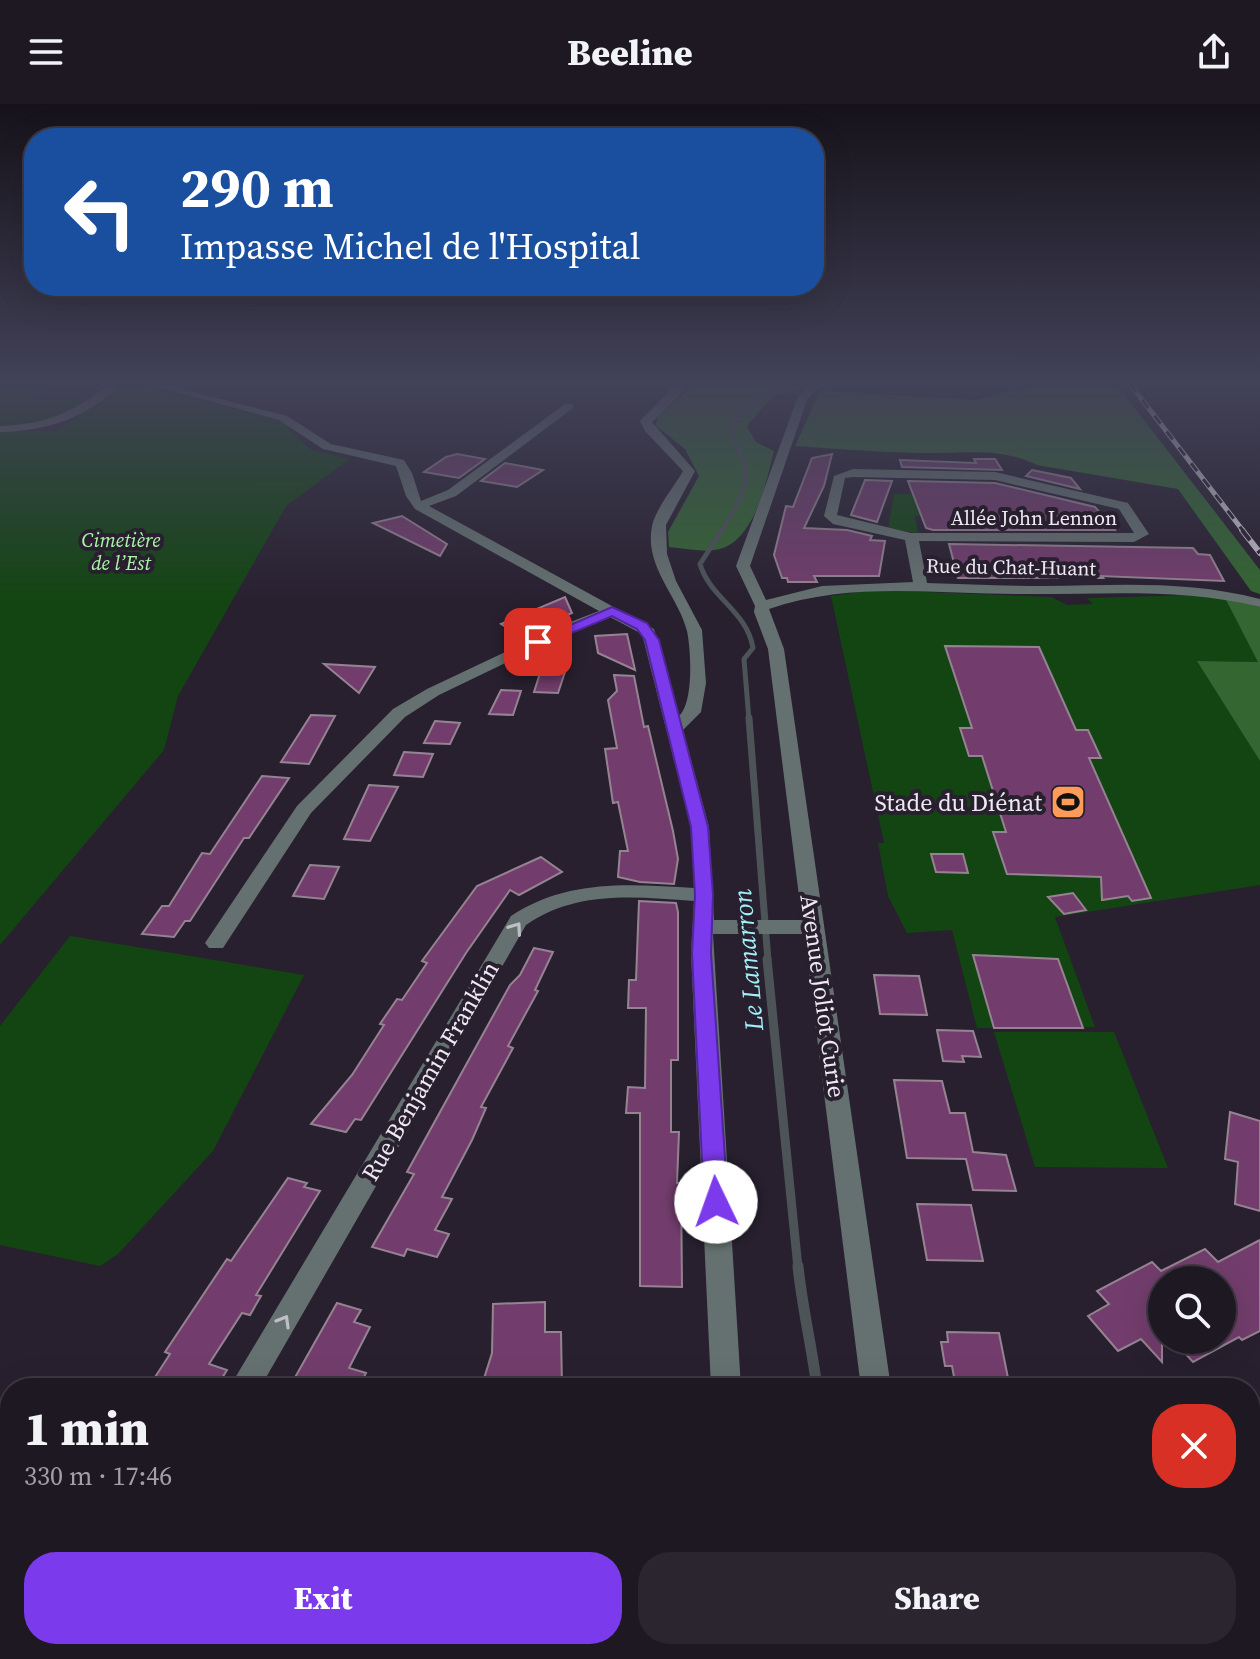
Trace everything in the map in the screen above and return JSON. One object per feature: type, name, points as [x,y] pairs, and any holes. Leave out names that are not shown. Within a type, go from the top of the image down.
[{"type":"street","points":[[371,457],[400,463],[406,469],[412,500],[419,506],[649,632],[700,827],[704,895],[702,927],[725,1378]]},
{"type":"street","points":[[419,506],[452,493],[501,457]]},
{"type":"street","points":[[675,457],[689,471],[659,525],[660,554],[669,581],[694,630],[698,683],[693,712],[675,729]]},
{"type":"street","name":"Avenue Joliot Curie","points":[[782,457],[743,566],[762,606],[761,612],[776,649],[875,1378]]},
{"type":"street","name":"Allée John Lennon","points":[[853,473],[995,476],[1124,506],[1142,534],[1134,538],[911,537],[838,521],[830,516],[840,476],[853,473]]},
{"type":"street","points":[[911,537],[921,586]]},
{"type":"street","name":"Rue du Chat-Huant","points":[[762,606],[836,590],[921,586],[1000,590],[1183,588],[1218,592],[1260,603]]},
{"type":"street","points":[[216,943],[304,810],[399,713],[433,692],[565,629],[612,611]]},
{"type":"street","name":"Rue Benjamin Franklin","points":[[250,1378],[518,921],[536,906],[565,896],[604,892],[704,895]]},
{"type":"street","points":[[702,927],[813,927]]},
{"type":"green space","name":"Cimetière de l’Est","points":[[0,457],[349,459],[286,506],[178,696],[164,750],[0,945]]},
{"type":"green space","points":[[689,457],[773,457],[756,511],[739,537],[728,546],[714,550],[669,547],[668,532],[699,476]]},
{"type":"green space","points":[[1014,457],[1172,457],[1260,570],[1260,594],[1251,591],[1178,489],[1037,465]]},
{"type":"green space","points":[[894,494],[995,495],[1072,514],[1118,516],[1017,519],[915,516],[918,533],[888,529]]},
{"type":"green space","name":"Stade du Diénat","points":[[876,590],[1051,597],[1067,605],[1093,604],[1087,598],[1196,595],[1225,598],[1259,662],[1198,661],[1260,761],[1260,885],[1055,917],[1095,1027],[977,1028],[952,930],[907,933],[888,896],[878,843],[884,843],[831,596]]},
{"type":"green space","points":[[1225,598],[1260,607],[1260,761],[1197,661],[1258,662]]},
{"type":"green space","points":[[70,936],[304,975],[213,1151],[118,1254],[100,1266],[0,1245],[0,1026]]},
{"type":"green space","points":[[994,1032],[1114,1032],[1168,1168],[1035,1167]]},
{"type":"building","points":[[446,457],[485,459],[459,478],[424,472]]},
{"type":"building","points":[[831,457],[824,486],[804,528],[847,530],[872,536],[870,540],[885,541],[879,576],[814,576],[817,582],[788,582],[787,578],[782,578],[774,555],[786,506],[793,507],[812,458]]},
{"type":"building","points":[[974,459],[995,459],[1002,470],[902,467],[900,460],[976,463]]},
{"type":"building","points":[[505,463],[543,470],[517,487],[481,481]]},
{"type":"building","points":[[1032,470],[1071,478],[1080,489],[1026,476]]},
{"type":"building","points":[[865,480],[892,481],[877,522],[851,515]]},
{"type":"building","points":[[908,481],[995,483],[1095,507],[1115,530],[933,530],[926,528]]},
{"type":"building","points":[[402,516],[447,544],[440,556],[373,523]]},
{"type":"building","points":[[949,544],[1193,548],[1198,554],[1210,555],[1224,581],[1101,576],[1103,578],[958,578]]},
{"type":"building","points":[[565,597],[572,613],[520,636],[501,624]]},
{"type":"building","points":[[627,634],[635,670],[598,653],[595,636]]},
{"type":"building","points":[[945,646],[1039,647],[1076,730],[1088,730],[1101,758],[1089,758],[1151,898],[1132,901],[1128,896],[1102,900],[1101,877],[1007,874],[993,832],[1006,832],[982,756],[969,756],[960,728],[972,728]]},
{"type":"building","points":[[324,664],[375,667],[359,693]]},
{"type":"building","points":[[541,670],[565,672],[558,693],[534,692]]},
{"type":"building","points":[[614,675],[634,676],[644,727],[648,726],[673,831],[678,859],[674,884],[618,877],[620,851],[628,851],[618,802],[613,803],[605,749],[617,748],[608,700],[617,691]]},
{"type":"building","points":[[501,690],[521,691],[513,715],[489,714]]},
{"type":"building","points":[[311,715],[335,716],[309,764],[281,762]]},
{"type":"building","points":[[435,721],[460,723],[450,744],[424,743]]},
{"type":"building","points":[[404,752],[433,754],[423,777],[394,775]]},
{"type":"building","points":[[262,776],[289,778],[249,838],[244,838],[190,921],[185,921],[174,937],[142,934],[162,906],[169,906],[202,853],[210,854]]},
{"type":"building","points":[[369,785],[398,787],[370,841],[344,839]]},
{"type":"building","points":[[931,854],[963,854],[968,873],[936,872]]},
{"type":"building","points":[[541,857],[562,872],[519,895],[510,890],[466,953],[361,1120],[355,1119],[346,1132],[311,1124],[352,1075],[384,1025],[380,1024],[397,999],[402,1000],[427,963],[422,961],[477,886]]},
{"type":"building","points":[[310,865],[339,867],[324,899],[293,896]]},
{"type":"building","points":[[1073,893],[1086,910],[1064,914],[1048,897]]},
{"type":"building","points":[[639,901],[676,903],[678,912],[678,1060],[671,1060],[671,1132],[679,1132],[677,1183],[681,1183],[682,1287],[640,1286],[640,1113],[626,1113],[628,1087],[645,1088],[646,1008],[628,1008],[629,980],[636,980]]},
{"type":"building","points":[[534,948],[553,952],[535,990],[538,991],[508,1046],[513,1048],[481,1107],[486,1108],[472,1140],[442,1197],[452,1199],[435,1230],[449,1234],[437,1257],[407,1249],[404,1256],[372,1247],[414,1174],[407,1172],[510,985],[520,975]]},
{"type":"building","points":[[973,955],[1058,959],[1083,1028],[994,1028]]},
{"type":"building","points":[[874,975],[919,976],[927,1015],[880,1014]]},
{"type":"building","points":[[937,1030],[973,1031],[981,1057],[962,1056],[964,1062],[943,1061]]},
{"type":"building","points":[[894,1080],[942,1081],[950,1113],[965,1113],[973,1152],[1006,1155],[1016,1191],[973,1190],[966,1159],[907,1158]]},
{"type":"building","points":[[1230,1112],[1260,1121],[1260,1211],[1235,1204],[1238,1162],[1225,1159]]},
{"type":"building","points":[[288,1178],[307,1183],[304,1187],[320,1191],[256,1295],[261,1296],[250,1315],[242,1313],[209,1364],[227,1370],[222,1378],[154,1378],[170,1354],[165,1352],[227,1259],[231,1261]]},
{"type":"building","points":[[917,1204],[971,1205],[983,1261],[927,1260]]},
{"type":"building","points":[[1260,1240],[1260,1331],[1242,1340],[1236,1339],[1236,1266],[1171,1266],[1205,1249],[1218,1262]]},
{"type":"building","points":[[1152,1262],[1156,1266],[1148,1266],[1148,1347],[1141,1339],[1118,1351],[1088,1316],[1109,1304],[1097,1291]]},
{"type":"building","points":[[545,1302],[545,1332],[561,1332],[562,1378],[484,1378],[492,1353],[493,1304]]},
{"type":"building","points":[[337,1303],[361,1310],[354,1322],[370,1327],[349,1368],[366,1373],[364,1378],[295,1378]]},
{"type":"building","points":[[947,1332],[999,1333],[1008,1378],[954,1377],[952,1366],[945,1366],[941,1342],[948,1342]]},
{"type":"building","points":[[1186,1354],[1208,1354],[1193,1362]]},
{"type":"waterway","points":[[721,532],[743,489],[745,470],[741,457]]},
{"type":"waterway","name":"Le Lamarron","points":[[722,530],[700,564],[705,576],[744,624],[749,635],[753,648],[744,659],[749,720]]},
{"type":"waterway","name":"Le Lamarron","points":[[749,718],[768,961]]},
{"type":"waterway","name":"Le Lamarron","points":[[767,959],[798,1268]]},
{"type":"waterway","name":"Le Lamarron","points":[[798,1266],[815,1378]]},
{"type":"railway","points":[[1186,457],[1244,532]]},
{"type":"railway","points":[[1242,530],[1260,553]]},
{"type":"place","name":"Stade du Diénat","points":[[1068,802]]},
{"type":"route","points":[[538,642],[612,611],[642,626],[652,640],[700,827],[704,895],[702,953],[716,1202]]}]
